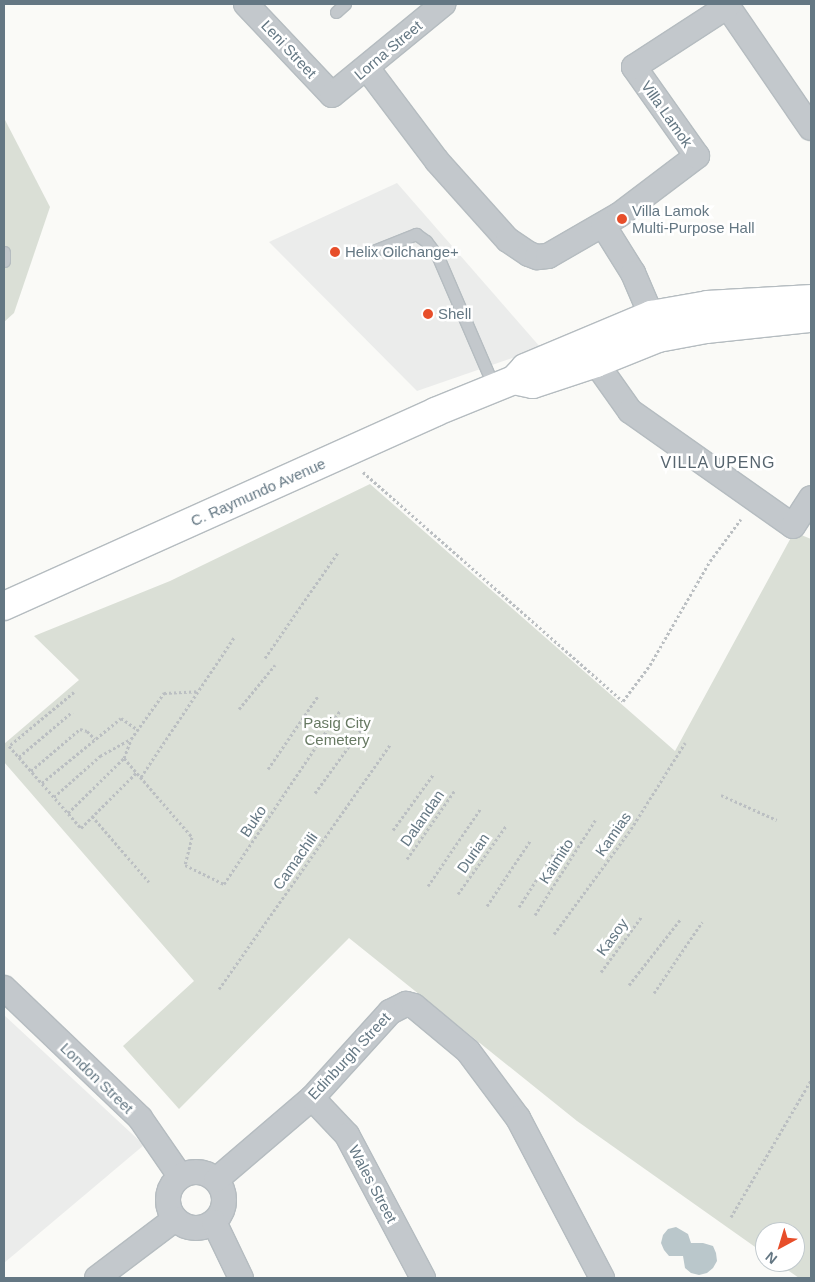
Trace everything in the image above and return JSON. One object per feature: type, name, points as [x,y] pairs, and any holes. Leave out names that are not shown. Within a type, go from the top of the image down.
[{"type":"main road","name":"C. Raymundo Avenue","points":[[4,606],[504,384],[525,368],[651,315],[708,305],[811,300]]},
{"type":"main road","name":"C. Raymundo Avenue","points":[[504,384],[533,384],[596,363],[658,338],[706,329],[811,318]]},
{"type":"street","name":"Leni Street","points":[[246,4],[332,95]]},
{"type":"street","name":"Lorna Street","points":[[332,95],[367,68],[441,4]]},
{"type":"street","name":"Villa Lamok","points":[[367,68],[437,161],[508,240],[529,254],[537,257],[548,256],[603,225],[697,156],[634,68],[727,5]]},
{"type":"street","points":[[727,5],[811,128]]},
{"type":"street","points":[[603,225],[633,273],[651,315]]},
{"type":"street","points":[[596,363],[630,410],[794,526],[811,498]]},
{"type":"street","name":"London Street","points":[[4,988],[140,1118],[180,1176]]},
{"type":"street","name":"Edinburgh Street","points":[[216,1180],[312,1098],[390,1012],[406,1004],[422,1010],[468,1051],[518,1118],[602,1278]]},
{"type":"street","name":"Wales Street","points":[[312,1098],[347,1135],[423,1278]]},
{"type":"street","points":[[198,1172],[208,1174],[216,1180],[221,1186],[224,1202],[219,1217],[214,1222],[198,1228],[182,1224],[175,1219],[170,1211],[168,1192],[180,1176],[198,1172]]},
{"type":"street","points":[[97,1278],[175,1219]]},
{"type":"street","points":[[214,1222],[241,1278]]},
{"type":"lane","points":[[336,12],[345,4]]},
{"type":"lane","points":[[368,253],[416,234],[426,241],[438,257],[504,384]]},
{"type":"lane","points":[[4,252],[4,261]]},
{"type":"path","points":[[373,481],[623,701],[650,665],[710,561],[756,499]]},
{"type":"path","points":[[265,658],[338,552]]},
{"type":"path","points":[[124,758],[141,777],[235,636]]},
{"type":"path","points":[[239,709],[275,665]]},
{"type":"path","points":[[68,813],[124,758],[131,740],[164,693],[198,691]]},
{"type":"path","points":[[74,692],[10,746],[81,828],[137,772]]},
{"type":"path","points":[[268,769],[318,696]]},
{"type":"path","name":"Buko","points":[[141,777],[192,838],[185,865],[224,884],[340,711]]},
{"type":"path","points":[[19,757],[72,712]]},
{"type":"path","points":[[42,783],[121,718],[138,730]]},
{"type":"path","points":[[315,793],[362,726]]},
{"type":"path","points":[[31,771],[80,729],[87,731],[95,739]]},
{"type":"path","points":[[54,797],[100,756],[131,740]]},
{"type":"path","name":"Kamias","points":[[554,934],[631,829],[685,743]]},
{"type":"path","name":"Camachili","points":[[219,989],[390,745]]},
{"type":"path","points":[[393,830],[433,775]]},
{"type":"path","name":"Dalandan","points":[[407,859],[455,790]]},
{"type":"path","points":[[721,796],[777,820]]},
{"type":"path","points":[[428,886],[481,808]]},
{"type":"path","points":[[92,816],[149,882]]},
{"type":"path","name":"Kaimito","points":[[535,915],[596,819]]},
{"type":"path","name":"Durian","points":[[458,894],[506,826]]},
{"type":"path","points":[[487,906],[530,841]]},
{"type":"path","points":[[519,907],[553,854]]},
{"type":"path","name":"Kasoy","points":[[601,972],[642,916]]},
{"type":"path","points":[[629,985],[680,920]]},
{"type":"path","points":[[654,993],[702,922]]},
{"type":"path","points":[[732,1217],[811,1080]]},
{"type":"shaded area","points":[[397,183],[541,348],[417,391],[269,242]]},
{"type":"shaded area","points":[[4,1015],[144,1145],[4,1263]]},
{"type":"shaded area","points":[[676,1227],[688,1234],[691,1243],[703,1243],[713,1246],[717,1261],[707,1273],[699,1275],[691,1273],[685,1268],[683,1256],[669,1256],[664,1250],[661,1243],[663,1235],[668,1229]]},
{"type":"green space","points":[[4,118],[50,207],[14,313],[4,322]]},
{"type":"green space","name":"Pasig City Cemetery","points":[[370,484],[675,751],[794,532],[811,539],[811,1278],[799,1278],[790,1272],[805,1272],[805,1222],[755,1222],[755,1247],[577,1121],[349,938],[179,1109],[123,1046],[194,981],[4,762],[4,744],[79,680],[34,636],[170,581]]},
{"type":"place","name":"Villa Lamok Multi-Purpose Hall","points":[[622,219]]},
{"type":"place","name":"Helix Oilchange+","points":[[335,252]]},
{"type":"place","name":"Shell","points":[[428,314]]},
{"type":"district","name":"VILLA UPENG","points":[[718,463]]}]
